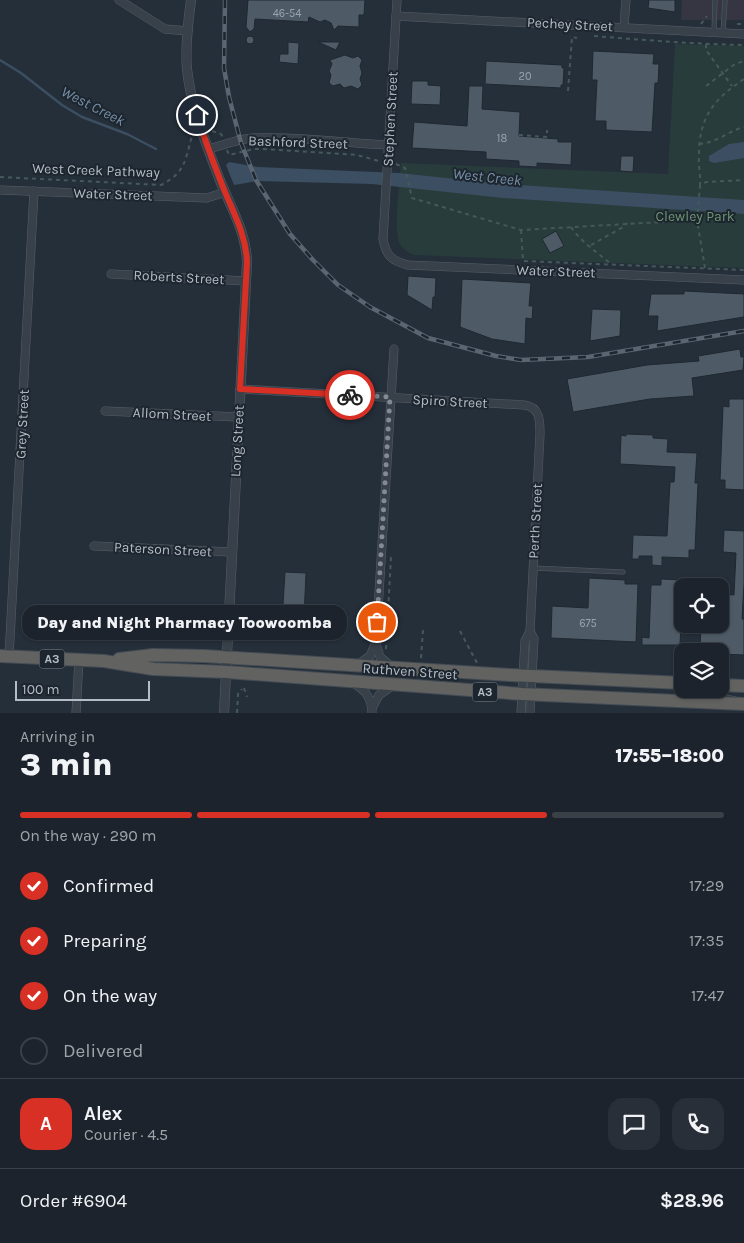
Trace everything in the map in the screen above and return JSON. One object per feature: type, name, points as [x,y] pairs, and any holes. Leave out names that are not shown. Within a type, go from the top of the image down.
[{"type":"highway","name":"Ruthven Street","points":[[104,661],[153,655],[227,657],[674,683]]},
{"type":"highway","name":"Ruthven Street","points":[[5,657],[104,661],[153,669],[227,672],[527,694],[744,703]]},
{"type":"highway","points":[[729,685],[744,686]]},
{"type":"street","points":[[119,0],[165,29],[188,31]]},
{"type":"street","name":"Long Street","points":[[191,0],[187,68],[197,115],[247,249],[224,713]]},
{"type":"street","name":"Stephen Street","points":[[383,239],[397,0]]},
{"type":"street","points":[[624,27],[626,0]]},
{"type":"street","name":"Pechey Street","points":[[396,16],[744,34]]},
{"type":"street","name":"Bashford Street","points":[[209,149],[253,138],[388,145]]},
{"type":"street","name":"Water Street","points":[[0,190],[206,198],[225,192]]},
{"type":"street","name":"Grey Street","points":[[5,657],[34,191]]},
{"type":"street","name":"Water Street","points":[[383,239],[389,258],[408,265],[744,280]]},
{"type":"street","name":"Roberts Street","points":[[111,274],[246,281]]},
{"type":"street","points":[[391,667],[380,657],[376,642],[394,349]]},
{"type":"street","name":"Spiro Street","points":[[240,389],[524,405],[531,407],[537,412]]},
{"type":"street","name":"Allom Street","points":[[105,411],[238,417]]},
{"type":"street","name":"Perth Street","points":[[530,713],[527,694],[528,675],[525,641],[530,631],[540,434],[540,419],[537,412]]},
{"type":"street","name":"Paterson Street","points":[[94,546],[232,552]]},
{"type":"street","points":[[357,665],[370,656],[376,642]]},
{"type":"street","points":[[76,713],[79,660]]},
{"type":"street","points":[[349,681],[359,686],[367,694],[372,712]]},
{"type":"street","points":[[372,712],[379,695],[387,688],[397,685]]},
{"type":"street","name":"Perth Street","points":[[521,713],[527,694]]},
{"type":"lane","points":[[714,32],[715,0]]},
{"type":"lane","points":[[723,33],[725,0]]},
{"type":"lane","points":[[532,568],[623,572]]},
{"type":"lane","points":[[729,697],[744,703]]},
{"type":"path","points":[[702,24],[708,14]]},
{"type":"path","points":[[737,24],[744,24]]},
{"type":"path","points":[[594,36],[744,45]]},
{"type":"path","points":[[568,91],[572,37],[577,38]]},
{"type":"path","points":[[706,44],[706,50],[732,86]]},
{"type":"path","points":[[706,86],[722,72],[744,61]]},
{"type":"path","points":[[705,269],[697,220],[702,126],[705,117],[717,101],[732,86],[744,79]]},
{"type":"path","points":[[700,144],[711,143],[731,132],[744,128]]},
{"type":"path","points":[[520,136],[546,137],[547,130]]},
{"type":"path","points":[[209,131],[221,134],[224,138]]},
{"type":"path","name":"West Creek Pathway","points":[[0,177],[160,185],[173,177],[184,164],[192,136]]},
{"type":"path","points":[[229,156],[263,149],[357,154],[379,161]]},
{"type":"path","points":[[396,164],[405,168],[409,192],[412,198],[522,230],[697,220]]},
{"type":"path","points":[[700,186],[706,182],[744,180]]},
{"type":"path","points":[[590,246],[627,223]]},
{"type":"path","points":[[570,227],[578,239],[590,246],[612,265]]},
{"type":"path","points":[[522,230],[523,261],[744,270]]},
{"type":"path","points":[[386,654],[391,557]]},
{"type":"path","points":[[421,660],[423,630]]},
{"type":"path","points":[[460,630],[477,663]]},
{"type":"path","points":[[237,713],[238,694],[243,689],[247,697]]},
{"type":"shaded area","points":[[682,0],[744,0],[744,20],[681,20]]},
{"type":"green space","name":"Clewley Park","points":[[675,44],[744,46],[744,268],[415,255],[406,251],[401,246],[398,238],[397,217],[401,163],[668,174]]},
{"type":"water","points":[[744,142],[744,158],[714,163],[709,161],[709,156],[729,144]]},
{"type":"water","points":[[229,162],[258,167],[399,173],[504,184],[744,200],[744,214],[503,198],[372,184],[257,181],[234,185],[226,165]]},
{"type":"building","points":[[248,0],[365,0],[364,15],[359,15],[359,27],[338,26],[334,30],[331,23],[325,20],[320,22],[309,17],[308,22],[255,19],[254,29],[250,32],[246,27]]},
{"type":"building","points":[[649,0],[675,0],[675,12],[648,8]]},
{"type":"building","points":[[250,36],[254,40],[250,44],[246,40]]},
{"type":"building","points":[[288,42],[299,43],[298,64],[279,62],[280,54],[288,54]]},
{"type":"building","points":[[318,42],[340,42],[336,50]]},
{"type":"building","points":[[593,51],[654,54],[653,64],[659,64],[658,83],[655,83],[652,132],[606,130],[606,121],[595,121],[597,80],[592,80]]},
{"type":"building","points":[[345,55],[353,58],[358,56],[362,60],[360,79],[362,85],[358,89],[351,86],[344,88],[340,84],[333,86],[329,83],[331,75],[329,71],[332,64],[330,60]]},
{"type":"building","points":[[486,61],[562,65],[562,68],[564,68],[563,85],[561,85],[561,88],[485,84]]},
{"type":"building","points":[[412,81],[428,81],[428,85],[441,86],[440,105],[411,104]]},
{"type":"building","points":[[469,86],[483,86],[482,109],[520,112],[519,136],[558,139],[558,142],[572,142],[571,165],[537,163],[537,167],[519,166],[519,161],[486,159],[486,152],[412,148],[414,122],[467,126]]},
{"type":"building","points":[[621,156],[634,156],[633,172],[620,171]]},
{"type":"building","points":[[556,231],[564,246],[550,253],[542,239]]},
{"type":"building","points":[[408,276],[436,278],[432,310],[407,295]]},
{"type":"building","points":[[462,279],[531,283],[529,306],[533,306],[532,319],[526,318],[525,344],[492,339],[460,327]]},
{"type":"building","points":[[684,291],[744,294],[744,317],[657,331],[658,316],[648,316],[651,294],[684,294]]},
{"type":"building","points":[[592,309],[621,310],[620,336],[590,341]]},
{"type":"building","points":[[740,349],[741,357],[744,357],[743,370],[692,378],[694,396],[650,399],[573,412],[567,379],[647,365],[699,361],[698,356]]},
{"type":"building","points":[[729,399],[744,399],[744,490],[725,489],[725,480],[720,480],[723,406],[729,407]]},
{"type":"building","points":[[626,434],[653,435],[653,438],[668,439],[667,452],[697,453],[695,483],[698,483],[695,550],[689,550],[689,558],[662,557],[662,566],[652,565],[652,556],[639,556],[639,559],[632,559],[633,535],[667,536],[670,482],[674,482],[675,467],[620,464],[621,435],[626,436]]},
{"type":"building","points":[[724,530],[744,531],[742,619],[744,619],[744,655],[729,654],[729,643],[700,643],[701,633],[729,633],[729,595],[734,595],[736,553],[723,552]]},
{"type":"building","points":[[285,572],[306,573],[303,640],[268,638],[269,620],[282,621]]},
{"type":"building","points":[[589,578],[625,580],[625,584],[638,584],[636,642],[551,638],[552,606],[588,608]]},
{"type":"building","points":[[661,579],[674,580],[674,633],[681,633],[680,643],[674,643],[674,645],[642,645],[642,637],[649,638],[651,585],[661,585]]},
{"type":"waterway","name":"West Creek","points":[[0,60],[21,73],[62,105],[82,117],[127,134],[156,149]]},
{"type":"railway","points":[[225,0],[224,68],[229,97],[241,143],[256,180],[290,234],[313,260],[338,285],[370,307],[428,338],[496,356],[521,360],[588,357],[744,331]]},
{"type":"way so far","points":[[350,395],[390,397],[377,622]]},
{"type":"place","name":"Day and Night Pharmacy Toowoomba","points":[[377,622]]},
{"type":"route","points":[[197,115],[202,133],[241,229],[247,249],[240,389],[350,395]]}]
